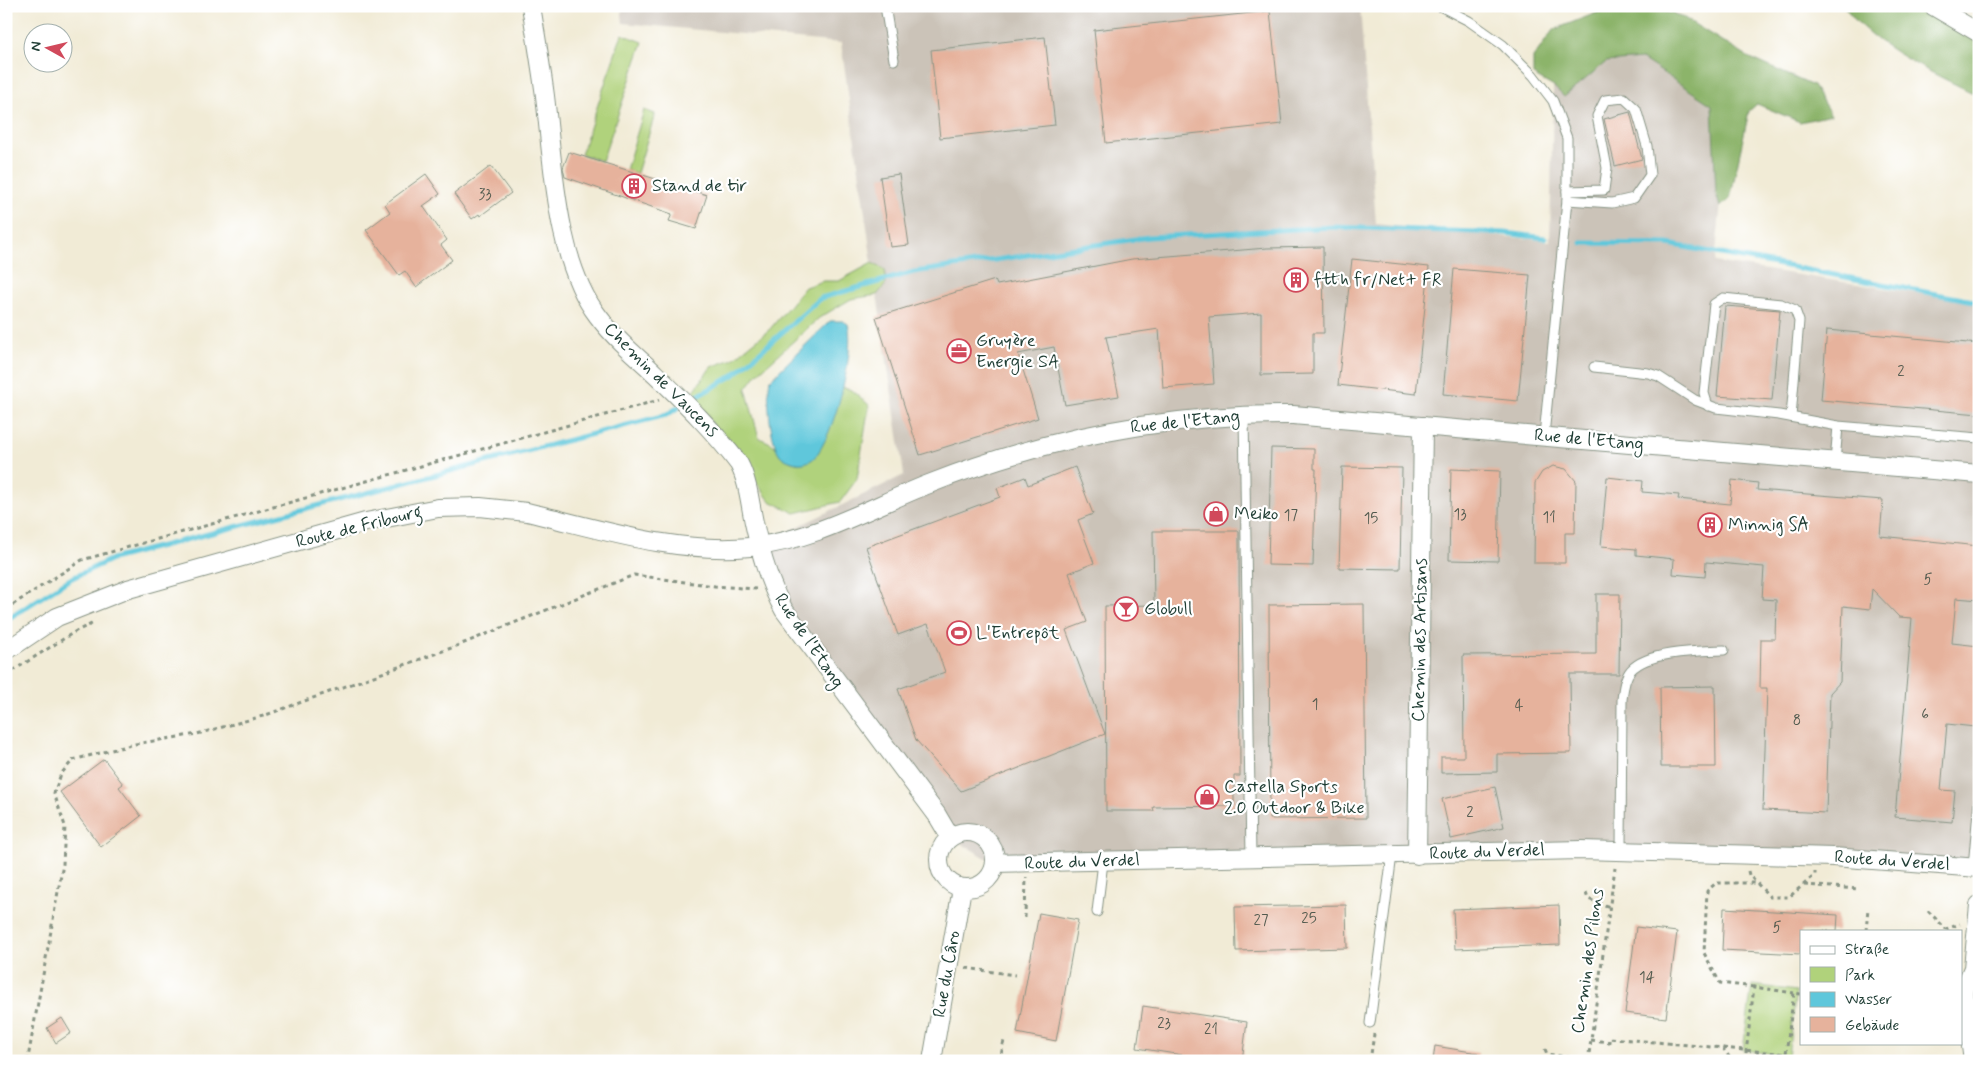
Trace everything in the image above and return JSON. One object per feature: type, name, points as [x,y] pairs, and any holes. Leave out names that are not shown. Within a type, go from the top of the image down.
[{"type":"street","name":"Chemin de Vaucens","points":[[531,6],[545,96],[551,160],[568,250],[580,286],[596,314],[616,337],[678,396],[724,444],[744,473],[760,545]]},
{"type":"street","points":[[1933,6],[1979,33]]},
{"type":"street","name":"Rue de l'Etang","points":[[950,837],[937,815],[798,630],[773,591],[760,545],[814,533],[862,515],[928,484],[1026,451],[1109,430],[1154,423],[1244,415],[1293,415],[1979,474]]},
{"type":"street","name":"Chemin des Artisans","points":[[1417,854],[1423,426]]},
{"type":"street","name":"Route de Fribourg","points":[[6,651],[57,617],[128,589],[366,522],[412,512],[460,507],[503,508],[674,546],[720,548],[760,545]]},
{"type":"street","points":[[959,833],[977,834],[991,845],[995,863],[987,880],[971,888],[962,888],[947,881],[939,866],[940,850],[950,837],[959,833]]},
{"type":"street","name":"Route du Verdel","points":[[995,863],[1024,864],[1417,854],[1618,857],[1833,857],[1976,868]]},
{"type":"street","name":"Rue du Câro","points":[[932,1061],[962,888]]},
{"type":"street","points":[[1973,1061],[1964,994],[1973,968],[1978,912]]},
{"type":"lane","points":[[885,6],[894,60]]},
{"type":"lane","points":[[1440,6],[1470,21],[1503,45],[1533,75],[1553,101],[1567,138],[1567,196],[1544,436]]},
{"type":"lane","points":[[1624,98],[1636,109],[1647,146],[1650,175],[1634,198],[1612,202],[1567,196],[1604,190],[1607,168],[1597,116],[1605,100],[1624,98]]},
{"type":"lane","points":[[1708,406],[1704,393],[1714,304],[1723,298],[1781,304],[1795,310],[1799,321],[1791,417]]},
{"type":"lane","points":[[1594,367],[1648,373],[1658,376],[1708,406],[1791,417],[1838,426],[1979,438]]},
{"type":"lane","points":[[1244,415],[1251,858]]},
{"type":"lane","points":[[1835,462],[1838,426]]},
{"type":"lane","points":[[1618,857],[1622,700],[1626,678],[1631,670],[1652,658],[1694,651],[1724,650]]},
{"type":"lane","points":[[1976,868],[1979,800]]},
{"type":"lane","points":[[1370,1023],[1392,855]]},
{"type":"lane","points":[[1096,912],[1103,862]]},
{"type":"path","points":[[6,609],[82,560],[678,396]]},
{"type":"path","points":[[29,1059],[64,864],[65,826],[54,792],[61,774],[73,760],[135,744],[196,734],[262,716],[454,647],[634,575],[715,586],[773,591]]},
{"type":"path","points":[[6,674],[76,631],[101,619]]},
{"type":"path","name":"Chemin des Pilons","points":[[1588,1060],[1618,857]]},
{"type":"path","points":[[1024,864],[1026,879],[1025,918]]},
{"type":"path","points":[[1748,868],[1748,875],[1770,897],[1789,897],[1815,875],[1816,870]]},
{"type":"path","points":[[1756,883],[1716,883],[1707,891],[1704,953],[1720,983],[1800,994]]},
{"type":"path","points":[[1803,885],[1859,889]]},
{"type":"path","points":[[1586,893],[1588,899],[1610,907]]},
{"type":"path","points":[[1701,900],[1706,900]]},
{"type":"path","points":[[1866,930],[1868,908]]},
{"type":"path","points":[[1928,911],[1946,929],[1978,912]]},
{"type":"path","points":[[966,968],[1015,975]]},
{"type":"path","points":[[1745,1061],[1754,987]]},
{"type":"path","points":[[1785,1061],[1794,993]]},
{"type":"path","points":[[1370,1061],[1374,1033]]},
{"type":"path","points":[[1591,1040],[1608,1042],[1609,1038],[1786,1054]]},
{"type":"path","points":[[1000,1061],[1004,1040]]},
{"type":"path","points":[[1545,1048],[1547,1054],[1588,1060]]},
{"type":"path","points":[[1723,1048],[1732,1061]]},
{"type":"path","points":[[950,1059],[962,1061]]},
{"type":"shaded area","points":[[621,6],[1360,6],[1376,224],[1550,241],[1554,48],[1637,27],[1732,93],[1715,262],[1979,303],[1979,868],[1664,851],[995,863],[950,837],[798,630],[760,545],[904,475],[877,295],[886,284],[885,271],[872,263],[841,43],[623,23]]},
{"type":"green space","points":[[1844,6],[1933,6],[1979,33],[1979,96],[1924,69],[1887,47],[1856,21]]},
{"type":"green space","points":[[1648,7],[1681,16],[1746,56],[1813,86],[1831,115],[1800,122],[1757,104],[1749,111],[1730,199],[1720,207],[1716,193],[1712,105],[1642,59],[1606,62],[1564,97],[1554,87],[1533,75],[1533,58],[1553,30],[1604,10]]},
{"type":"green space","points":[[622,34],[643,42],[602,161],[581,154]]},
{"type":"green space","points":[[644,110],[655,114],[637,173],[626,170]]},
{"type":"green space","points":[[872,263],[885,270],[886,284],[877,295],[851,299],[819,318],[757,374],[746,389],[759,438],[774,446],[784,458],[792,462],[803,463],[812,458],[820,448],[832,422],[841,387],[852,390],[869,405],[857,479],[840,502],[795,513],[770,501],[691,395],[711,367],[733,359],[770,329],[805,287],[823,281],[839,281]]},
{"type":"green space","points":[[1752,985],[1796,991],[1788,1056],[1743,1050]]},
{"type":"water","points":[[830,321],[843,321],[848,324],[850,337],[846,373],[836,413],[822,447],[810,461],[795,463],[780,455],[774,440],[769,407],[770,380]]},
{"type":"building","points":[[1270,11],[1282,124],[1106,143],[1094,30]]},
{"type":"building","points":[[1045,37],[1055,125],[940,138],[931,50]]},
{"type":"building","points":[[1630,112],[1642,159],[1615,166],[1604,119]]},
{"type":"building","name":"Stand de tir","points":[[569,152],[707,195],[696,229],[669,221],[672,214],[565,177],[563,168]]},
{"type":"building","points":[[491,166],[511,193],[480,216],[479,214],[472,219],[454,194]]},
{"type":"building","points":[[426,174],[440,194],[423,206],[447,240],[441,245],[452,260],[416,287],[405,271],[399,275],[366,230],[390,212],[385,204]]},
{"type":"building","points":[[899,174],[909,245],[890,247],[880,177]]},
{"type":"building","name":"Gruyère Energie SA","points":[[1323,247],[1324,333],[1313,333],[1313,374],[1261,375],[1261,313],[1209,317],[1214,384],[1163,388],[1159,329],[1106,337],[1119,396],[1065,405],[1054,347],[1018,354],[1038,418],[920,455],[876,317],[995,280],[997,285],[1132,259],[1267,248]]},
{"type":"building","points":[[1352,259],[1429,267],[1416,394],[1338,385]]},
{"type":"building","points":[[1454,269],[1530,275],[1518,401],[1443,394]]},
{"type":"building","points":[[1725,306],[1780,310],[1772,400],[1717,396]]},
{"type":"building","points":[[1827,330],[1979,344],[1979,414],[1821,400]]},
{"type":"building","points":[[1271,448],[1314,449],[1314,469],[1316,469],[1313,566],[1268,565]]},
{"type":"building","points":[[1553,466],[1566,469],[1576,481],[1575,533],[1565,533],[1565,563],[1534,563],[1535,483],[1542,472]]},
{"type":"building","points":[[1075,467],[1093,514],[1078,520],[1094,563],[1069,573],[1087,622],[1066,630],[1105,734],[961,791],[916,740],[898,689],[945,672],[928,624],[898,635],[866,547],[1000,497],[997,488],[1025,477],[1028,485]]},
{"type":"building","points":[[1342,467],[1402,468],[1400,569],[1339,568]]},
{"type":"building","points":[[1451,469],[1500,471],[1498,561],[1449,560]]},
{"type":"building","points":[[1607,477],[1643,481],[1642,492],[1679,495],[1678,499],[1730,504],[1732,480],[1758,483],[1757,490],[1883,500],[1880,536],[1979,546],[1979,600],[1956,598],[1952,643],[1979,646],[1979,683],[1975,727],[1947,724],[1941,790],[1955,791],[1952,822],[1895,817],[1912,618],[1899,617],[1872,589],[1870,609],[1843,606],[1840,682],[1830,693],[1826,813],[1763,810],[1767,688],[1760,688],[1761,639],[1775,639],[1776,600],[1762,599],[1764,567],[1706,562],[1705,577],[1673,574],[1674,559],[1636,555],[1636,549],[1601,546]]},
{"type":"building","points":[[1153,531],[1239,531],[1240,776],[1234,776],[1234,806],[1153,807],[1154,811],[1106,811],[1105,606],[1154,605]]},
{"type":"building","points":[[1596,594],[1620,594],[1619,674],[1570,674],[1571,753],[1497,754],[1497,772],[1441,773],[1441,757],[1464,757],[1463,655],[1596,654]]},
{"type":"building","points":[[1364,604],[1366,818],[1270,819],[1269,605]]},
{"type":"building","points":[[1715,686],[1716,767],[1661,767],[1660,687]]},
{"type":"building","points":[[104,759],[123,784],[119,787],[141,816],[101,847],[60,792]]},
{"type":"building","points":[[1495,787],[1504,827],[1451,839],[1442,799]]},
{"type":"building","points":[[1346,905],[1347,948],[1236,951],[1235,907]]},
{"type":"building","points":[[1559,905],[1560,945],[1455,949],[1453,909]]},
{"type":"building","points":[[1724,908],[1838,915],[1837,930],[1800,930],[1800,954],[1722,950]]},
{"type":"building","points":[[1039,913],[1078,920],[1056,1041],[1017,1033]]},
{"type":"building","points":[[1636,927],[1677,932],[1666,1018],[1625,1013]]},
{"type":"building","points":[[1143,1006],[1247,1022],[1242,1061],[1221,1061],[1137,1048]]},
{"type":"building","points":[[62,1018],[71,1033],[56,1043],[47,1028]]},
{"type":"building","points":[[1435,1046],[1478,1053],[1477,1061],[1433,1061]]},
{"type":"waterway","points":[[689,401],[734,375],[821,298],[914,272],[1149,237],[1333,227],[1505,233],[1545,238]]},
{"type":"waterway","points":[[1582,243],[1668,244],[1979,302]]},
{"type":"waterway","points":[[6,620],[70,579],[112,559],[666,415],[681,406]]},
{"type":"place","name":"Stand de tir","points":[[634,186]]},
{"type":"place","name":"ftth fr/Net+ FR","points":[[1296,280]]},
{"type":"place","name":"Gruyère Energie SA","points":[[959,351]]},
{"type":"place","name":"Meiko","points":[[1216,514]]},
{"type":"place","name":"Minnig SA","points":[[1710,525]]},
{"type":"place","name":"Globull","points":[[1126,609]]},
{"type":"place","name":"L'Entrepôt","points":[[959,633]]},
{"type":"place","name":"Castella Sports 2.0 Outdoor & Bike","points":[[1207,797]]}]
